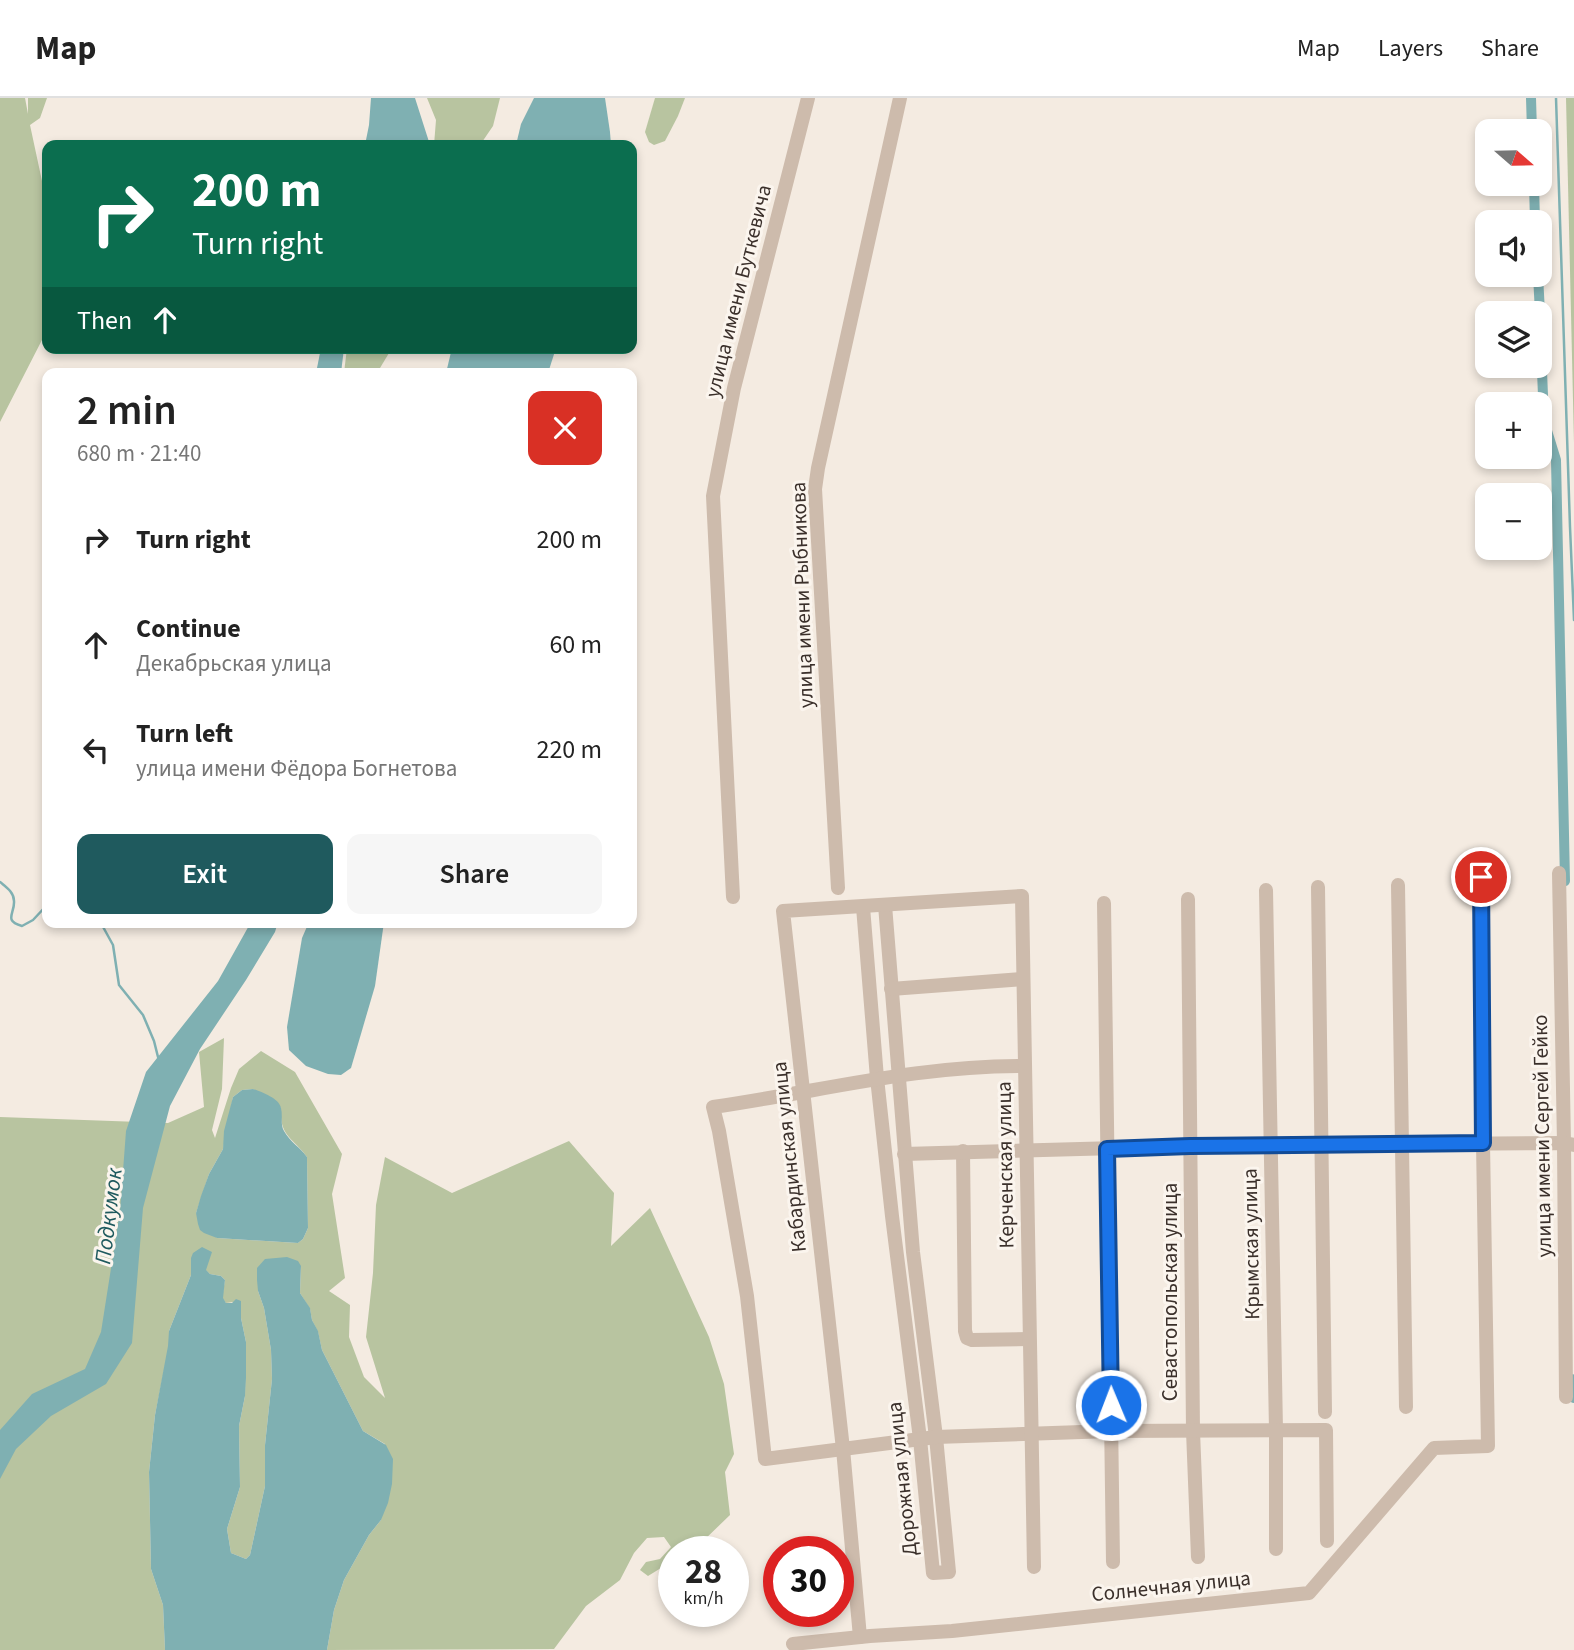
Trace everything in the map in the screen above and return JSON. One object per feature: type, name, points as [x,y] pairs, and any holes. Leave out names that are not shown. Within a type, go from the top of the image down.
[{"type":"street","name":"улица имени Буткевича","points":[[733,897],[713,496],[734,388],[808,98]]},
{"type":"street","name":"улица имени Рыбникова","points":[[838,888],[815,489],[900,98]]},
{"type":"street","name":"улица имени Сергей Гейко","points":[[1559,873],[1569,1144],[1566,1397]]},
{"type":"street","points":[[1481,877],[1483,1143]]},
{"type":"street","points":[[1398,886],[1406,1407]]},
{"type":"street","points":[[1318,887],[1325,1412]]},
{"type":"street","name":"Крымская улица","points":[[1266,890],[1276,1549]]},
{"type":"street","name":"Кабардинская улица","points":[[860,1637],[843,1449],[783,911],[1022,897]]},
{"type":"street","name":"Керченская улица","points":[[1022,897],[1034,1567]]},
{"type":"street","name":"Севастопольская улица","points":[[1188,899],[1193,1431],[1198,1558]]},
{"type":"street","points":[[1104,902],[1113,1562]]},
{"type":"street","name":"Дорожная улица","points":[[863,907],[877,1079],[920,1439],[933,1573],[949,1572],[936,1437],[913,1252],[885,905]]},
{"type":"street","points":[[891,989],[1023,979]]},
{"type":"street","points":[[1025,1066],[984,1065],[899,1074],[771,1099],[713,1107],[747,1296],[765,1459],[936,1437],[1111,1431],[1326,1430],[1327,1541]]},
{"type":"street","name":"Солнечная улица","points":[[793,1644],[1309,1593],[1434,1448],[1488,1446],[1483,1143]]},
{"type":"street","points":[[904,1154],[1190,1146],[1569,1144]]},
{"type":"street","points":[[963,1152],[967,1338],[1029,1339]]},
{"type":"green space","points":[[0,98],[25,98],[28,114],[28,98],[47,98],[40,118],[30,125],[42,181],[42,340],[0,422]]},
{"type":"green space","points":[[427,98],[500,98],[493,126],[483,140],[434,140],[436,120]]},
{"type":"green space","points":[[655,98],[685,98],[665,141],[654,145],[649,142],[645,132]]},
{"type":"green space","points":[[1566,98],[1574,98],[1574,443]]},
{"type":"green space","points":[[346,354],[388,354],[380,368],[345,368]]},
{"type":"green space","points":[[224,1038],[222,1089],[212,1130],[215,1138],[239,1069],[261,1051],[295,1072],[342,1154],[332,1194],[345,1278],[329,1291],[350,1305],[349,1337],[364,1377],[385,1398],[366,1337],[373,1273],[376,1205],[385,1157],[452,1193],[569,1141],[614,1193],[611,1246],[650,1208],[709,1337],[724,1384],[734,1454],[725,1472],[730,1515],[708,1536],[647,1538],[634,1553],[620,1580],[586,1606],[554,1649],[327,1650],[334,1610],[344,1580],[369,1535],[381,1520],[385,1444],[363,1431],[322,1350],[310,1309],[300,1293],[301,1266],[258,1291],[264,1308],[271,1350],[272,1379],[265,1445],[265,1486],[250,1555],[246,1559],[231,1553],[227,1529],[240,1487],[239,1426],[245,1396],[246,1342],[241,1301],[226,1303],[222,1298],[225,1280],[221,1276],[210,1274],[191,1258],[191,1275],[169,1331],[169,1346],[155,1415],[149,1472],[151,1569],[163,1605],[165,1650],[0,1650],[0,1117],[168,1123],[204,1107],[199,1052]],"holes":[[[253,1089],[281,1108],[281,1117],[288,1136],[307,1157],[308,1228],[303,1239],[298,1243],[217,1238],[196,1213],[209,1174],[223,1149],[233,1097],[242,1090]]]},
{"type":"green space","points":[[658,1559],[658,1570],[648,1576],[640,1570],[646,1562]]},
{"type":"water","points":[[371,98],[415,98],[428,140],[366,140]]},
{"type":"water","points":[[534,98],[605,98],[611,140],[517,140],[521,124]]},
{"type":"water","points":[[320,354],[343,354],[342,368],[317,368]]},
{"type":"water","points":[[451,354],[554,354],[550,368],[447,368]]},
{"type":"water","points":[[248,928],[276,928],[246,980],[200,1049],[170,1106],[143,1208],[132,1343],[106,1384],[51,1416],[16,1449],[0,1479],[0,1430],[32,1394],[85,1369],[101,1332],[120,1211],[126,1131],[146,1072],[218,981]]},
{"type":"water","points":[[306,928],[383,928],[375,986],[351,1068],[341,1075],[328,1074],[306,1066],[289,1050],[287,1027],[302,938]]},
{"type":"water","points":[[253,1089],[280,1104],[284,1131],[307,1157],[308,1228],[298,1243],[217,1238],[204,1233],[198,1224],[196,1213],[209,1174],[223,1149],[224,1131],[233,1097],[242,1090]]},
{"type":"water","points":[[202,1247],[212,1252],[206,1270],[225,1280],[223,1298],[226,1303],[232,1303],[236,1299],[241,1301],[246,1342],[245,1396],[239,1426],[240,1487],[227,1529],[231,1553],[246,1559],[250,1555],[265,1486],[265,1445],[272,1379],[271,1350],[264,1308],[258,1291],[257,1268],[265,1259],[287,1257],[298,1261],[301,1266],[300,1293],[310,1308],[322,1350],[363,1431],[386,1445],[393,1459],[388,1503],[381,1520],[369,1535],[344,1580],[334,1610],[327,1650],[165,1650],[163,1605],[151,1569],[149,1472],[169,1331],[191,1275],[191,1258],[193,1253]]},
{"type":"waterway","points":[[1531,98],[1532,119]]},
{"type":"waterway","points":[[1556,98],[1574,620]]},
{"type":"waterway","points":[[1534,196],[1535,210]]},
{"type":"waterway","points":[[1539,287],[1539,301]]},
{"type":"waterway","points":[[1542,378],[1544,421],[1556,460],[1565,881]]},
{"type":"waterway","points":[[0,882],[14,898],[11,916],[13,922],[22,926],[42,910]]},
{"type":"waterway","points":[[104,928],[113,945],[119,985],[143,1015],[158,1057]]},
{"type":"waterway","points":[[1572,1379],[1574,1398]]},
{"type":"route","points":[[1111,1405],[1107,1149],[1483,1143],[1481,877]]},
{"type":"water label","name":"Подкумок","points":[[108,1216]]}]
